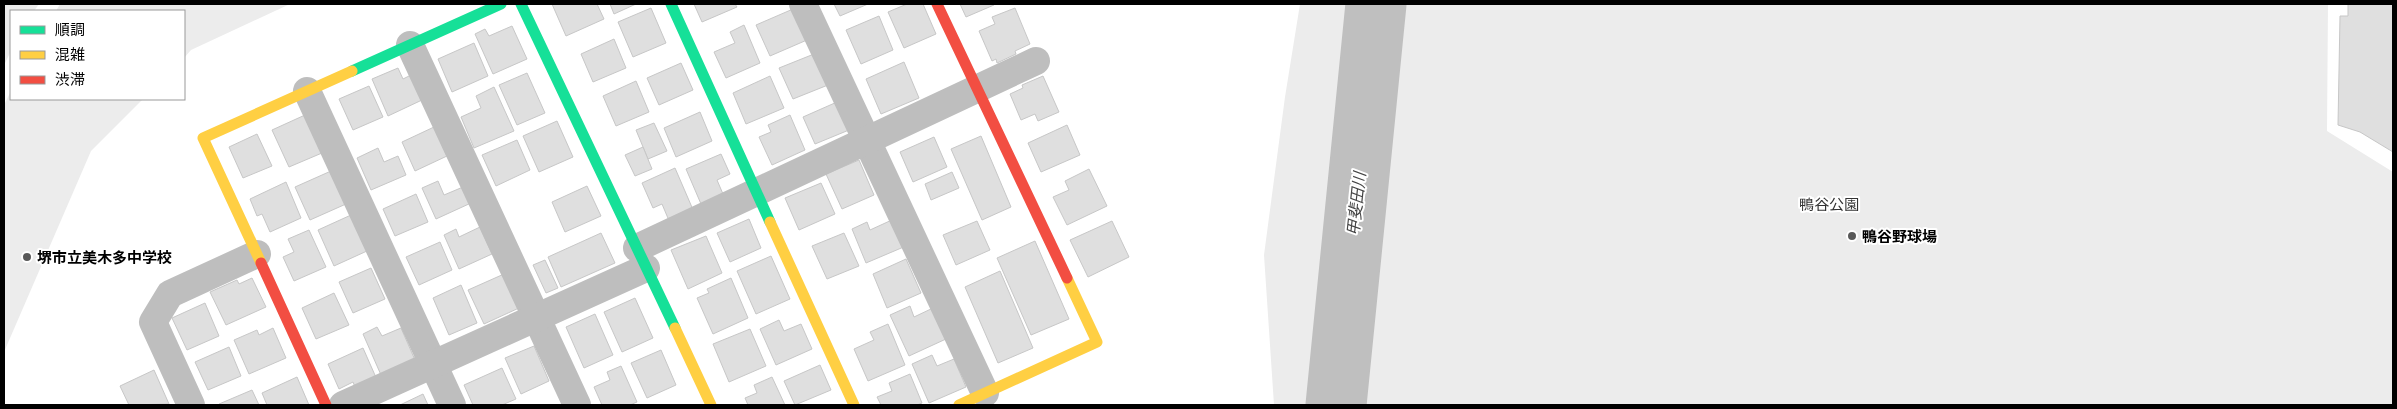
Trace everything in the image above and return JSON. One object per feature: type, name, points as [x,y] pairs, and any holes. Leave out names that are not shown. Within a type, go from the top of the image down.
[{"type":"street","points":[[326,405],[202,138],[501,4]]},
{"type":"street","points":[[521,4],[711,405]]},
{"type":"street","points":[[671,4],[758,191],[854,405]]},
{"type":"street","points":[[803,4],[868,139],[985,393]]},
{"type":"street","points":[[937,4],[1097,342],[959,405]]},
{"type":"street","points":[[410,45],[577,405]]},
{"type":"street","points":[[343,405],[536,318],[758,191],[1036,61]]},
{"type":"street","points":[[307,91],[452,405]]},
{"type":"street","points":[[191,405],[153,322],[170,294],[257,254]]},
{"type":"green space","points":[[4,4],[39,4],[35,10],[10,10],[10,53],[4,65]]},
{"type":"green space","points":[[60,4],[290,4],[191,50],[185,57],[185,10],[57,10]]},
{"type":"green space","name":"鴨谷公園","points":[[1300,4],[2328,4],[2327,131],[2393,172],[2393,405],[1274,405],[1264,255],[1285,97]]},
{"type":"green space","name":"堺市立美木多中学校","points":[[10,93],[10,100],[142,100],[91,151],[4,352],[4,105]]},
{"type":"building","points":[[552,4],[597,4],[604,19],[566,36]]},
{"type":"building","points":[[610,4],[636,4],[614,14]]},
{"type":"building","points":[[694,4],[735,4],[737,7],[702,22]]},
{"type":"building","points":[[834,4],[868,4],[840,16]]},
{"type":"building","points":[[907,4],[923,4],[936,34],[904,48],[888,12]]},
{"type":"building","points":[[960,4],[994,4],[994,5],[966,17]]},
{"type":"building","points":[[2348,4],[2393,4],[2393,152],[2360,132],[2338,125],[2340,16],[2348,16]]},
{"type":"building","points":[[651,8],[666,43],[633,57],[618,22]]},
{"type":"building","points":[[1015,8],[1030,44],[1015,51],[1016,54],[997,63],[996,59],[992,61],[979,31],[995,24],[992,17]]},
{"type":"building","points":[[793,9],[807,40],[770,56],[756,25]]},
{"type":"building","points":[[879,16],[893,50],[861,64],[846,30]]},
{"type":"building","points":[[744,25],[760,63],[726,78],[714,52],[735,43],[730,32]]},
{"type":"building","points":[[512,26],[527,59],[493,74],[475,34],[485,29],[489,36]]},
{"type":"building","points":[[614,39],[626,68],[593,82],[581,54]]},
{"type":"building","points":[[474,43],[488,76],[452,92],[438,59]]},
{"type":"building","points":[[814,54],[828,85],[793,99],[779,68]]},
{"type":"building","points":[[904,62],[919,98],[881,114],[866,79]]},
{"type":"building","points":[[681,63],[693,90],[659,105],[647,78]]},
{"type":"building","points":[[398,68],[403,79],[411,75],[422,100],[388,116],[372,79]]},
{"type":"building","points":[[527,73],[545,113],[517,125],[499,85]]},
{"type":"building","points":[[770,76],[784,108],[746,124],[733,93]]},
{"type":"building","points":[[1043,76],[1059,112],[1038,121],[1035,114],[1021,120],[1010,94],[1023,88],[1022,85]]},
{"type":"building","points":[[636,81],[649,112],[616,126],[603,96]]},
{"type":"building","points":[[369,86],[383,117],[353,130],[339,99]]},
{"type":"building","points":[[494,87],[514,131],[474,148],[461,117],[481,108],[476,96]]},
{"type":"building","points":[[837,102],[849,130],[815,144],[803,117]]},
{"type":"building","points":[[700,112],[712,141],[676,157],[664,128]]},
{"type":"building","points":[[305,115],[322,153],[289,167],[272,130]]},
{"type":"building","points":[[790,115],[805,150],[772,165],[759,137],[771,132],[768,125]]},
{"type":"building","points":[[557,121],[573,157],[539,172],[523,136]]},
{"type":"building","points":[[654,123],[667,151],[648,159],[636,130]]},
{"type":"building","points":[[1067,125],[1080,155],[1041,172],[1028,143]]},
{"type":"building","points":[[434,127],[447,156],[415,171],[402,142]]},
{"type":"building","points":[[257,134],[272,166],[243,178],[229,147]]},
{"type":"building","points":[[981,136],[1011,207],[982,220],[951,149]]},
{"type":"building","points":[[934,137],[947,167],[913,182],[900,152]]},
{"type":"building","points":[[517,140],[530,170],[496,186],[482,155]]},
{"type":"building","points":[[643,147],[652,169],[635,176],[625,155]]},
{"type":"building","points":[[378,148],[384,162],[398,156],[406,175],[371,190],[357,158]]},
{"type":"building","points":[[721,154],[730,174],[717,180],[723,194],[701,204],[686,169]]},
{"type":"building","points":[[859,160],[874,195],[842,209],[826,174]]},
{"type":"building","points":[[675,168],[694,212],[670,223],[662,204],[653,208],[642,183]]},
{"type":"building","points":[[1089,169],[1107,206],[1067,225],[1053,197],[1069,190],[1065,181]]},
{"type":"building","points":[[331,171],[346,204],[310,220],[295,187]]},
{"type":"building","points":[[952,172],[959,188],[931,200],[925,184]]},
{"type":"building","points":[[438,181],[444,195],[463,187],[471,203],[436,219],[422,188]]},
{"type":"building","points":[[286,182],[301,218],[270,232],[262,214],[257,216],[250,199]]},
{"type":"building","points":[[821,183],[835,214],[799,230],[785,198]]},
{"type":"building","points":[[587,186],[601,216],[565,232],[552,202]]},
{"type":"building","points":[[416,194],[428,222],[395,236],[383,209]]},
{"type":"building","points":[[351,215],[367,251],[334,266],[318,230]]},
{"type":"building","points":[[749,219],[761,248],[730,262],[717,233]]},
{"type":"building","points":[[894,219],[906,246],[866,263],[852,229],[867,222],[870,230]]},
{"type":"building","points":[[977,221],[990,250],[956,265],[943,235]]},
{"type":"building","points":[[1112,221],[1129,257],[1088,277],[1070,240]]},
{"type":"building","points":[[480,227],[492,254],[459,269],[444,235],[456,229],[459,237]]},
{"type":"building","points":[[309,230],[326,267],[294,281],[283,257],[294,252],[288,239]]},
{"type":"building","points":[[601,233],[615,263],[561,287],[548,257]]},
{"type":"building","points":[[844,233],[859,266],[827,279],[812,246]]},
{"type":"building","points":[[706,236],[722,273],[688,289],[671,250]]},
{"type":"building","points":[[1035,241],[1069,319],[1031,335],[997,258]]},
{"type":"building","points":[[440,242],[452,270],[419,285],[406,257]]},
{"type":"building","points":[[771,256],[790,299],[756,314],[737,271]]},
{"type":"building","points":[[906,259],[921,293],[887,308],[873,274]]},
{"type":"building","points":[[545,260],[558,288],[546,293],[533,265]]},
{"type":"building","points":[[371,268],[385,299],[353,313],[339,282]]},
{"type":"building","points":[[1000,271],[1033,348],[998,363],[965,287]]},
{"type":"building","points":[[504,274],[519,308],[484,324],[468,290]]},
{"type":"building","points":[[252,278],[266,307],[226,325],[210,292],[237,280],[239,284]]},
{"type":"building","points":[[731,278],[748,318],[713,334],[697,298],[709,293],[707,289]]},
{"type":"building","points":[[461,285],[477,323],[449,335],[433,298]]},
{"type":"building","points":[[334,293],[349,325],[316,339],[302,308]]},
{"type":"building","points":[[635,298],[653,338],[622,352],[604,312]]},
{"type":"building","points":[[205,303],[219,336],[187,350],[172,318]]},
{"type":"building","points":[[910,306],[914,317],[933,308],[946,339],[909,356],[890,315]]},
{"type":"building","points":[[595,314],[613,355],[584,368],[566,327]]},
{"type":"building","points":[[779,320],[784,331],[801,324],[812,349],[776,365],[760,329]]},
{"type":"building","points":[[888,324],[905,365],[868,381],[854,349],[874,340],[870,332]]},
{"type":"building","points":[[377,327],[382,336],[401,328],[415,360],[381,375],[363,334]]},
{"type":"building","points":[[273,328],[286,358],[249,374],[234,340],[257,330],[259,335]]},
{"type":"building","points":[[750,329],[766,366],[729,382],[713,344]]},
{"type":"building","points":[[534,346],[549,381],[521,394],[505,358]]},
{"type":"building","points":[[229,347],[241,376],[208,390],[195,362]]},
{"type":"building","points":[[363,348],[378,382],[357,392],[353,382],[339,389],[328,364]]},
{"type":"building","points":[[661,350],[676,385],[647,398],[631,363]]},
{"type":"building","points":[[932,355],[937,366],[954,359],[966,387],[929,403],[912,364]]},
{"type":"building","points":[[820,365],[831,390],[795,405],[784,381]]},
{"type":"building","points":[[621,366],[637,402],[630,405],[602,405],[594,387],[610,380],[607,372]]},
{"type":"building","points":[[502,368],[516,399],[502,405],[473,405],[464,385]]},
{"type":"building","points":[[154,370],[169,404],[129,405],[120,386]]},
{"type":"building","points":[[910,374],[922,403],[917,405],[881,405],[877,397],[892,391],[889,383]]},
{"type":"building","points":[[297,377],[309,405],[267,405],[262,393]]},
{"type":"building","points":[[772,377],[785,405],[748,405],[745,398],[757,393],[754,385]]},
{"type":"building","points":[[252,390],[259,405],[219,404]]},
{"type":"building","points":[[423,394],[428,405],[400,405]]},
{"type":"waterway","name":"甲斐田川","points":[[1336,405],[1376,4]]},
{"type":"traffic: fast","points":[[352,71],[501,4]]},
{"type":"traffic: fast","points":[[521,4],[675,328]]},
{"type":"traffic: fast","points":[[671,4],[770,222]]},
{"type":"traffic: slow","points":[[261,263],[203,138],[352,71]]},
{"type":"traffic: slow","points":[[770,222],[854,405]]},
{"type":"traffic: slow","points":[[959,405],[1097,342],[1067,278]]},
{"type":"traffic: slow","points":[[675,328],[711,405]]},
{"type":"traffic: jam","points":[[937,4],[1067,278]]},
{"type":"traffic: jam","points":[[261,263],[326,405]]},
{"type":"place","name":"鴨谷野球場","points":[[1852,236]]},
{"type":"place","name":"堺市立美木多中学校","points":[[27,257]]}]
